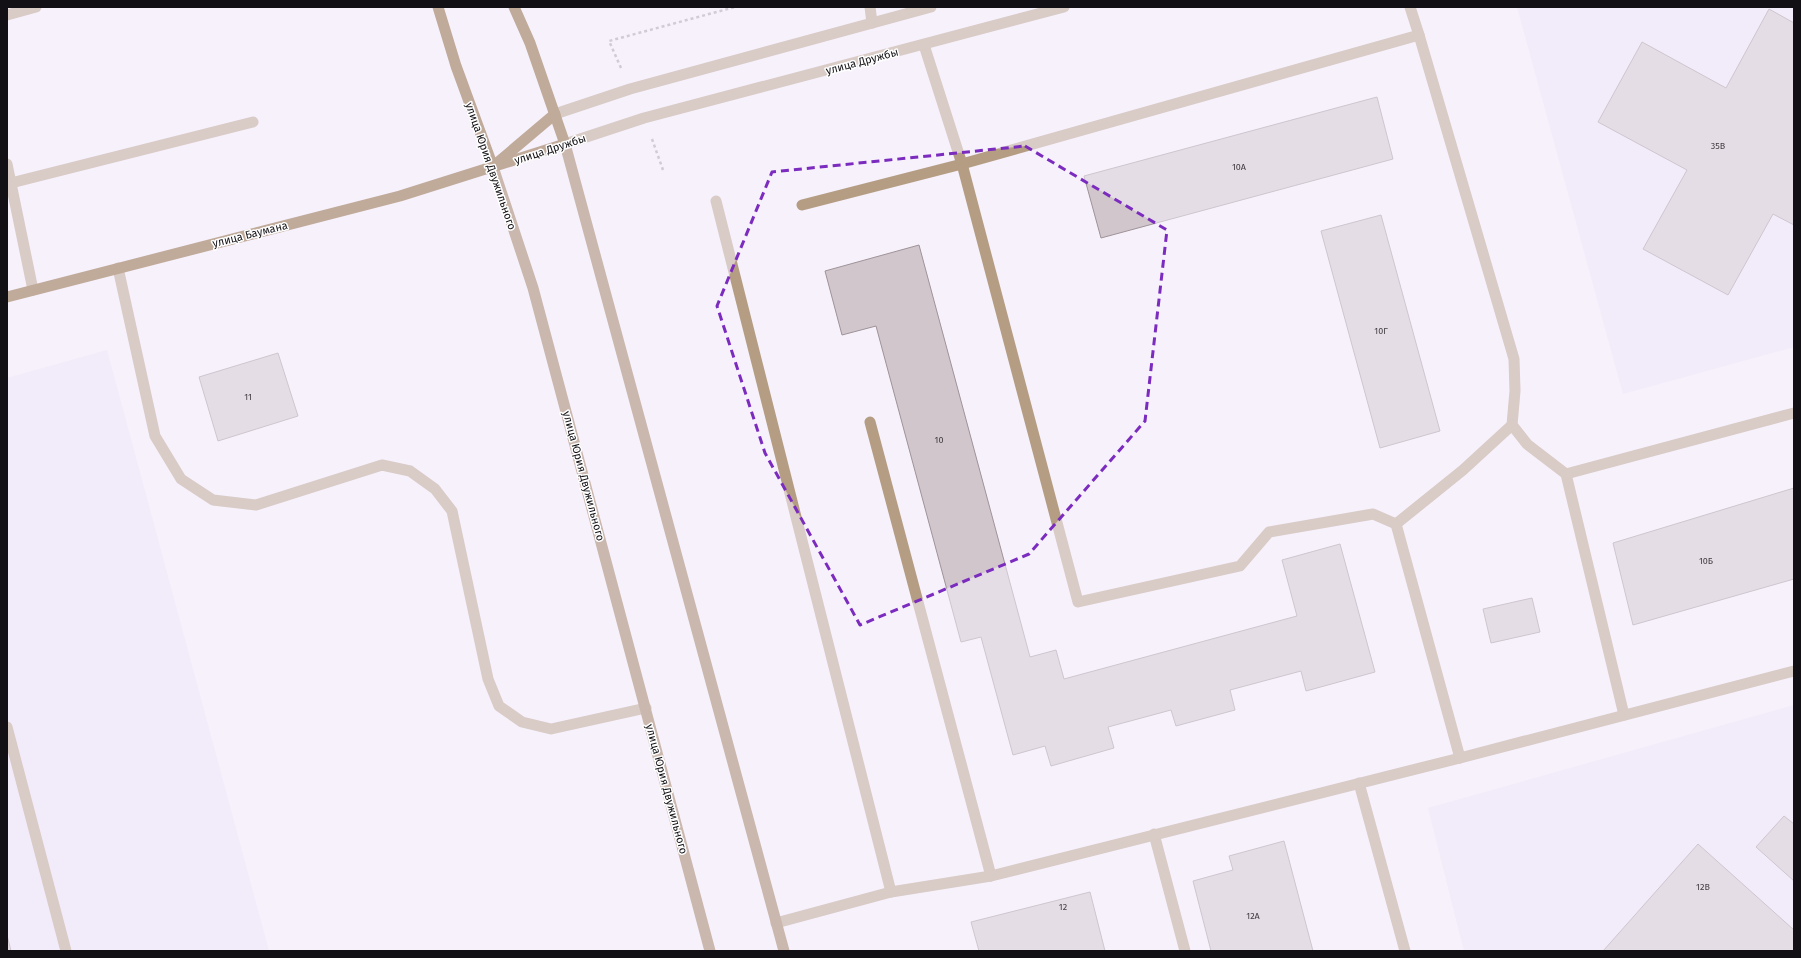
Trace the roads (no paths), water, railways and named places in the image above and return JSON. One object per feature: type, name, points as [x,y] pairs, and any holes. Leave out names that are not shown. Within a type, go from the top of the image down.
[{"type":"main road","name":"улица Юрия Двужильного","points":[[438,7],[456,66],[493,167],[533,288],[710,951]]},
{"type":"main road","points":[[514,7],[530,43],[565,144],[784,951]]},
{"type":"main road","name":"улица Дружбы","points":[[493,167],[555,114]]},
{"type":"main road","name":"улица Дружбы","points":[[493,167],[565,144]]},
{"type":"main road","name":"улица Баумана","points":[[7,297],[400,196],[493,167]]},
{"type":"street","points":[[7,15],[36,7]]},
{"type":"street","points":[[870,7],[872,23]]},
{"type":"street","name":"улица Дружбы","points":[[555,114],[630,89],[931,7]]},
{"type":"street","name":"улица Дружбы","points":[[565,144],[644,118],[1064,7]]},
{"type":"street","points":[[1396,524],[1463,470],[1512,425],[1515,391],[1514,359],[1420,35],[1410,7]]},
{"type":"street","points":[[802,205],[962,164],[1420,35]]},
{"type":"street","points":[[924,44],[962,164],[1078,602],[1240,566],[1269,532],[1373,514],[1396,524]]},
{"type":"street","points":[[9,184],[253,122]]},
{"type":"street","points":[[7,164],[9,184],[33,290]]},
{"type":"street","points":[[716,201],[891,892]]},
{"type":"street","points":[[118,268],[155,436],[181,480],[213,500],[256,505],[382,466],[410,471],[435,489],[452,511],[488,679],[499,706],[522,722],[551,729],[646,708]]},
{"type":"street","points":[[1566,474],[1653,449],[1794,413]]},
{"type":"street","points":[[870,422],[990,876]]},
{"type":"street","points":[[1512,425],[1527,444],[1566,474],[1624,715]]},
{"type":"street","points":[[1396,524],[1460,758]]},
{"type":"street","points":[[776,923],[891,892],[990,876],[1460,758],[1794,671]]},
{"type":"street","points":[[7,727],[66,951]]},
{"type":"street","points":[[1359,783],[1405,951]]},
{"type":"street","points":[[1154,834],[1185,951]]}]
